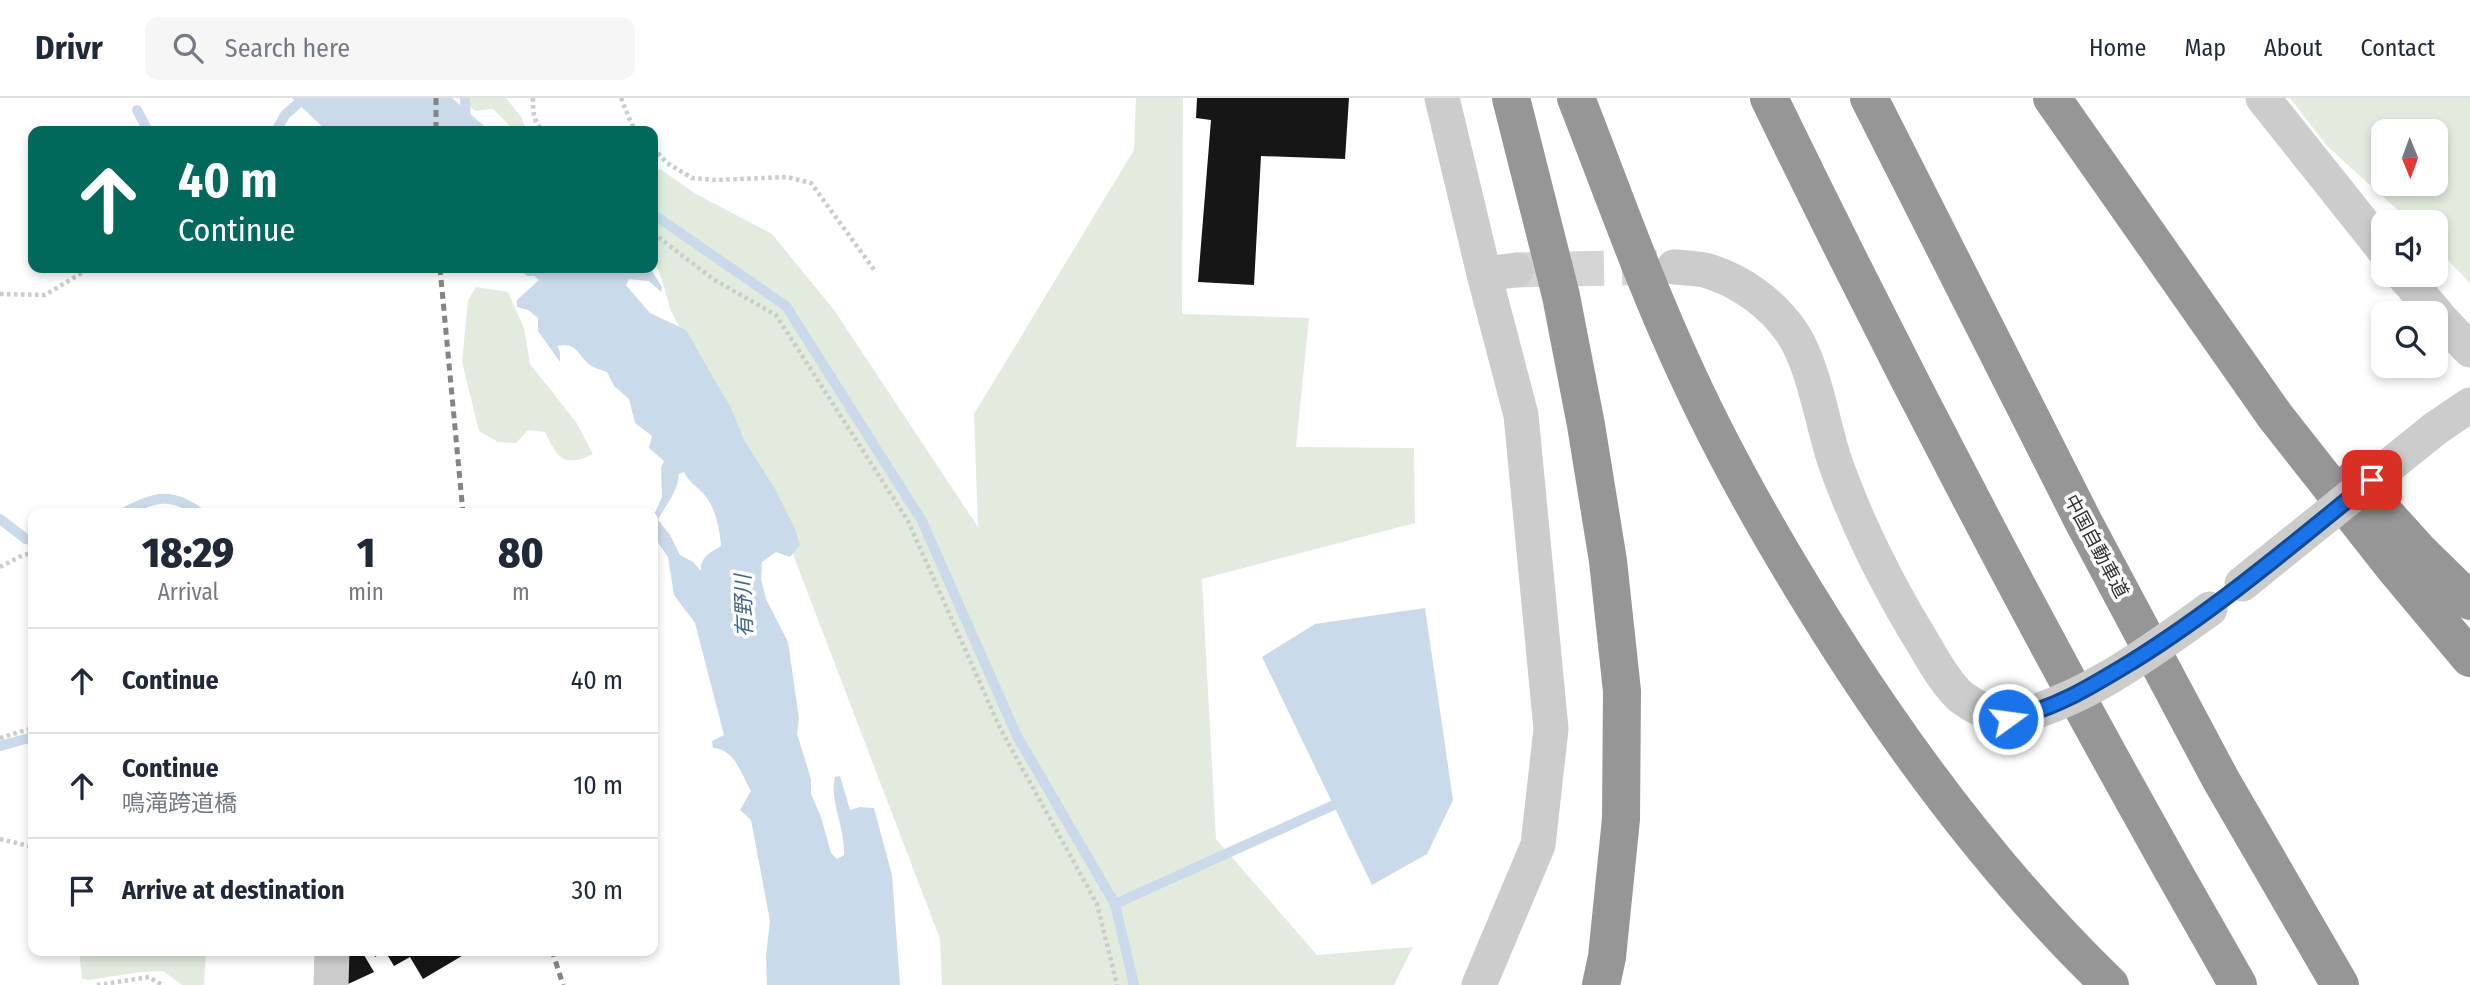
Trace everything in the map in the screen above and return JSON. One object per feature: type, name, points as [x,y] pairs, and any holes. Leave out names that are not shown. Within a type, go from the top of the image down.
[{"type":"highway","points":[[1511,98],[1561,296],[1586,425],[1608,561],[1620,678],[1621,819],[1607,957],[1601,985]]},
{"type":"highway","points":[[1576,98],[1632,246],[1687,374],[1744,486],[1802,589],[1894,732],[1959,819],[2015,887],[2110,985]]},
{"type":"highway","points":[[1769,98],[2000,555],[2145,824],[2238,985]]},
{"type":"highway","name":"中国自動車道","points":[[1869,98],[2083,521],[2221,780],[2340,985]]},
{"type":"highway","points":[[2052,98],[2275,416],[2392,566],[2470,658]]},
{"type":"highway","points":[[2152,240],[2283,400],[2418,550],[2470,601]]},
{"type":"street","points":[[1442,98],[1500,272],[1521,415],[1551,729],[1538,845],[1479,985]]},
{"type":"street","points":[[2263,98],[2371,234]]},
{"type":"street","points":[[1674,267],[1709,271],[1746,288],[1772,309],[1792,332],[1807,366],[1835,461],[1897,602],[1958,694],[1981,711],[2008,719],[2038,712],[2093,685],[2169,638],[2242,584],[2436,428],[2470,405]]},
{"type":"street","points":[[2413,287],[2426,301]]},
{"type":"street","points":[[2448,326],[2470,350]]},
{"type":"street","points":[[331,985],[332,956]]},
{"type":"path","points":[[533,98],[533,111],[538,126]]},
{"type":"path","points":[[621,98],[633,126]]},
{"type":"path","points":[[658,153],[667,163],[692,178],[716,180],[787,177],[811,183],[876,271]]},
{"type":"path","points":[[658,237],[713,279],[776,315],[908,521],[1000,728],[1097,904],[1116,985]]},
{"type":"path","points":[[0,293],[45,295],[82,273]]},
{"type":"path","points":[[0,567],[28,554]]},
{"type":"path","points":[[0,738],[28,730]]},
{"type":"path","points":[[0,839],[28,846]]},
{"type":"path","points":[[97,985],[149,977],[162,985]]},
{"type":"shaded area","points":[[461,98],[506,98],[522,118],[524,126],[510,126],[493,109],[475,111]]},
{"type":"shaded area","points":[[1136,98],[1183,98],[1182,314],[1309,318],[1296,447],[1414,448],[1415,523],[1202,579],[1216,839],[1317,955],[1413,947],[1394,985],[942,985],[940,939],[783,528],[671,311],[658,269],[660,169],[696,194],[772,234],[834,310],[978,527],[974,414],[1134,150]]},
{"type":"shaded area","points":[[2290,98],[2470,98],[2470,283],[2448,260],[2448,210],[2398,210],[2382,196],[2448,196],[2448,119],[2371,119],[2371,186],[2327,146]]},
{"type":"shaded area","points":[[476,287],[508,292],[524,328],[530,364],[576,422],[593,454],[575,460],[563,458],[558,455],[545,432],[528,430],[516,443],[498,442],[479,431],[462,362],[468,300]]},
{"type":"shaded area","points":[[80,956],[206,956],[204,985],[182,985],[163,971],[88,980],[82,978]]},
{"type":"water","points":[[292,98],[452,98],[484,126],[322,126]]},
{"type":"water","name":"有野川","points":[[524,273],[653,273],[662,287],[661,292],[649,281],[629,279],[626,285],[650,313],[686,330],[731,408],[744,440],[775,489],[800,545],[790,557],[776,552],[762,562],[761,579],[766,599],[788,642],[799,718],[797,734],[811,779],[811,794],[831,853],[837,859],[844,855],[844,845],[834,795],[835,777],[840,776],[850,810],[860,807],[874,808],[892,875],[900,985],[767,985],[766,956],[770,921],[751,820],[740,810],[751,791],[732,758],[721,749],[713,748],[712,741],[724,735],[695,623],[674,595],[668,557],[658,542],[657,508],[662,497],[661,468],[664,461],[649,448],[652,436],[635,423],[629,399],[614,386],[607,372],[590,365],[569,346],[557,346],[560,362],[538,331],[538,318],[528,310],[517,307],[517,300],[539,280]],"holes":[[[684,472],[707,498],[714,511],[721,546],[704,559],[701,571],[693,562],[680,555],[670,535],[658,520],[674,492],[679,474]]]},
{"type":"water","points":[[1425,608],[1453,800],[1427,854],[1372,885],[1262,657],[1315,624]]},
{"type":"building","points":[[1197,98],[1349,98],[1345,159],[1261,156],[1254,285],[1198,282],[1211,120],[1196,118]]},
{"type":"building","points":[[341,956],[365,956],[374,972],[346,985]]},
{"type":"building","points":[[388,956],[462,956],[423,979],[410,957],[394,966]]},
{"type":"waterway","points":[[279,126],[285,115],[304,98]]},
{"type":"waterway","points":[[465,98],[466,126]]},
{"type":"waterway","points":[[137,110],[145,126]]},
{"type":"waterway","points":[[658,217],[786,306],[922,521],[1017,736],[1115,904]]},
{"type":"waterway","points":[[134,508],[162,499],[180,501],[192,508]]},
{"type":"waterway","points":[[0,519],[28,540]]},
{"type":"waterway","points":[[0,746],[28,738]]},
{"type":"waterway","points":[[1134,985],[1115,904],[1334,805]]},
{"type":"tunnel","points":[[1516,270],[1667,267]]},
{"type":"railway","points":[[436,98],[436,126]]},
{"type":"railway","points":[[440,273],[463,508]]},
{"type":"railway","points":[[554,956],[563,985]]},
{"type":"route","points":[[2008,719],[2038,712],[2093,685],[2169,638],[2242,584],[2372,480]]}]
